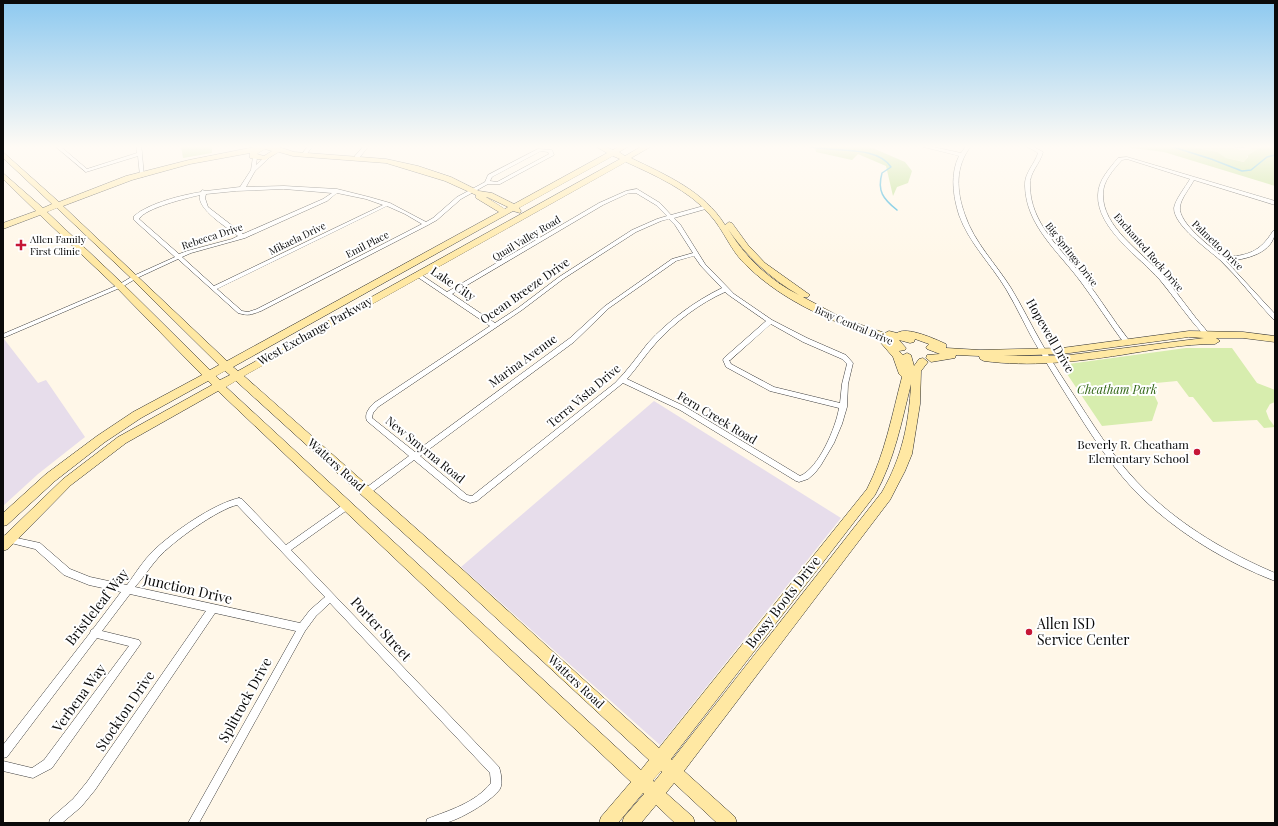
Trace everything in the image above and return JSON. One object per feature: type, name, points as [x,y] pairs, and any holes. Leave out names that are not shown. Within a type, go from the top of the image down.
[{"type":"main road","name":"Watters Road","points":[[13,185],[118,284],[218,384],[687,823]]},
{"type":"main road","name":"Watters Road","points":[[36,185],[135,277],[226,366],[729,823]]},
{"type":"main road","points":[[3,226],[119,185]]},
{"type":"main road","points":[[447,259],[458,247],[516,215],[518,212],[514,207],[489,195],[475,192],[460,185]]},
{"type":"main road","name":"West Exchange Parkway","points":[[3,521],[44,481],[91,444],[137,415],[554,185]]},
{"type":"main road","name":"West Exchange Parkway","points":[[5,541],[67,482],[94,460],[152,421],[581,185]]},
{"type":"main road","name":"Bray Central Drive","points":[[678,185],[714,214],[732,243],[761,275],[783,291],[819,311],[892,339],[904,353],[915,361],[929,356],[923,342],[869,329],[784,282],[756,261],[738,239],[720,212],[688,185]]},
{"type":"main road","points":[[475,192],[483,200],[505,212]]},
{"type":"main road","points":[[3,231],[42,213]]},
{"type":"main road","points":[[418,274],[413,271],[416,266],[453,244],[459,238]]},
{"type":"main road","points":[[869,329],[921,337],[950,348],[993,355],[1048,360],[1202,342],[1247,343],[1275,346]]},
{"type":"main road","points":[[869,329],[883,340],[895,353],[910,389]]},
{"type":"main road","points":[[929,356],[993,355],[1062,351],[1126,341],[1190,334],[1243,335],[1275,339]]},
{"type":"main road","points":[[904,353],[903,344],[910,340]]},
{"type":"main road","name":"Bossy Boots Drive","points":[[630,823],[656,793],[886,496],[898,475],[906,454],[910,389],[909,370],[904,353]]},
{"type":"main road","points":[[910,389],[923,372],[934,364],[944,361],[993,355]]},
{"type":"main road","name":"Bossy Boots Drive","points":[[607,823],[660,760],[871,492],[887,458],[916,370],[929,356]]},
{"type":"street","points":[[242,189],[245,185]]},
{"type":"street","name":"Emil Place","points":[[214,288],[240,312],[248,314],[259,310],[426,224],[439,216],[459,198],[475,192],[485,185]]},
{"type":"street","name":"Hopewell Drive","points":[[956,185],[956,193],[963,216],[975,239],[1015,298],[1048,360],[1108,455],[1128,479],[1161,510],[1195,535],[1233,557],[1275,577]]},
{"type":"street","name":"Big Springs Drive","points":[[1027,185],[1029,204],[1037,223],[1047,239],[1076,271],[1126,341]]},
{"type":"street","name":"Enchanted Rock Drive","points":[[1102,185],[1100,197],[1105,214],[1119,234],[1158,274],[1206,334]]},
{"type":"street","name":"Palmetto Drive","points":[[1189,185],[1179,201],[1177,208],[1179,216],[1194,235],[1222,259],[1272,311],[1275,318]]},
{"type":"street","points":[[1214,185],[1275,203]]},
{"type":"street","points":[[214,288],[136,219],[136,217],[181,197],[204,191],[299,188],[337,191],[388,204],[410,213],[426,224]]},
{"type":"street","points":[[204,191],[202,198],[206,208],[243,237]]},
{"type":"street","name":"Rebecca Drive","points":[[3,336],[179,257],[243,237],[325,200],[337,191]]},
{"type":"street","name":"Quail Valley Road","points":[[448,294],[601,204],[628,192],[637,191],[648,197],[670,217]]},
{"type":"street","name":"Mikaela Drive","points":[[214,288],[388,204]]},
{"type":"street","name":"Ocean Breeze Drive","points":[[368,415],[376,405],[495,326],[562,278],[634,231],[651,222],[707,207]]},
{"type":"street","points":[[670,217],[680,228],[695,254],[726,289],[770,321],[805,340],[850,361],[851,366],[846,384],[844,407],[772,389],[730,367],[726,363],[728,358],[770,321]]},
{"type":"street","points":[[1222,259],[1240,258],[1253,254],[1270,242],[1275,232]]},
{"type":"street","name":"Marina Avenue","points":[[366,492],[572,340],[607,307],[665,266],[695,254]]},
{"type":"street","name":"Lake City","points":[[418,274],[495,326]]},
{"type":"street","name":"Terra Vista Drive","points":[[470,500],[478,497],[622,380],[660,334],[708,298],[726,289]]},
{"type":"street","name":"Fern Creek Road","points":[[622,380],[682,408],[799,479],[805,477],[823,456],[837,429],[844,407]]},
{"type":"street","name":"New Smyrna Road","points":[[368,415],[369,419],[373,423],[464,497],[470,500]]},
{"type":"street","name":"Porter Street","points":[[234,501],[243,503],[495,771],[496,785],[487,796],[461,810],[431,823]]},
{"type":"street","name":"Bristleleaf Way","points":[[3,753],[128,589],[162,547],[224,505],[234,501]]},
{"type":"street","points":[[286,549],[347,506]]},
{"type":"street","name":"Junction Drive","points":[[5,541],[37,546],[58,565],[78,577],[302,628]]},
{"type":"street","name":"Splitrock Drive","points":[[193,823],[302,628],[313,613],[331,597]]},
{"type":"street","name":"Stockton Drive","points":[[54,823],[78,803],[91,786],[213,608]]},
{"type":"street","name":"Verbena Way","points":[[3,766],[33,773],[48,764],[136,643],[94,634]]},
{"type":"shaded area","points":[[4,339],[38,383],[46,380],[85,437],[38,474],[3,506]]},
{"type":"shaded area","points":[[654,401],[841,518],[660,745],[461,567]]},
{"type":"green space","points":[[890,185],[904,185],[897,187],[893,196]]},
{"type":"green space","name":"Cheatham Park","points":[[1186,348],[1232,348],[1257,383],[1275,390],[1275,402],[1270,404],[1266,411],[1269,419],[1275,427],[1264,428],[1257,420],[1213,422],[1193,397],[1189,397],[1177,381],[1156,383],[1150,386],[1158,403],[1152,421],[1102,426],[1061,365]]},
{"type":"waterway","points":[[880,185],[882,194],[897,210]]},
{"type":"place","name":"Allen Family First Clinic","points":[[21,245]]},
{"type":"place","name":"Beverly R. Cheatham Elementary School","points":[[1197,452]]},
{"type":"place","name":"Allen ISD Service Center","points":[[1029,632]]}]
